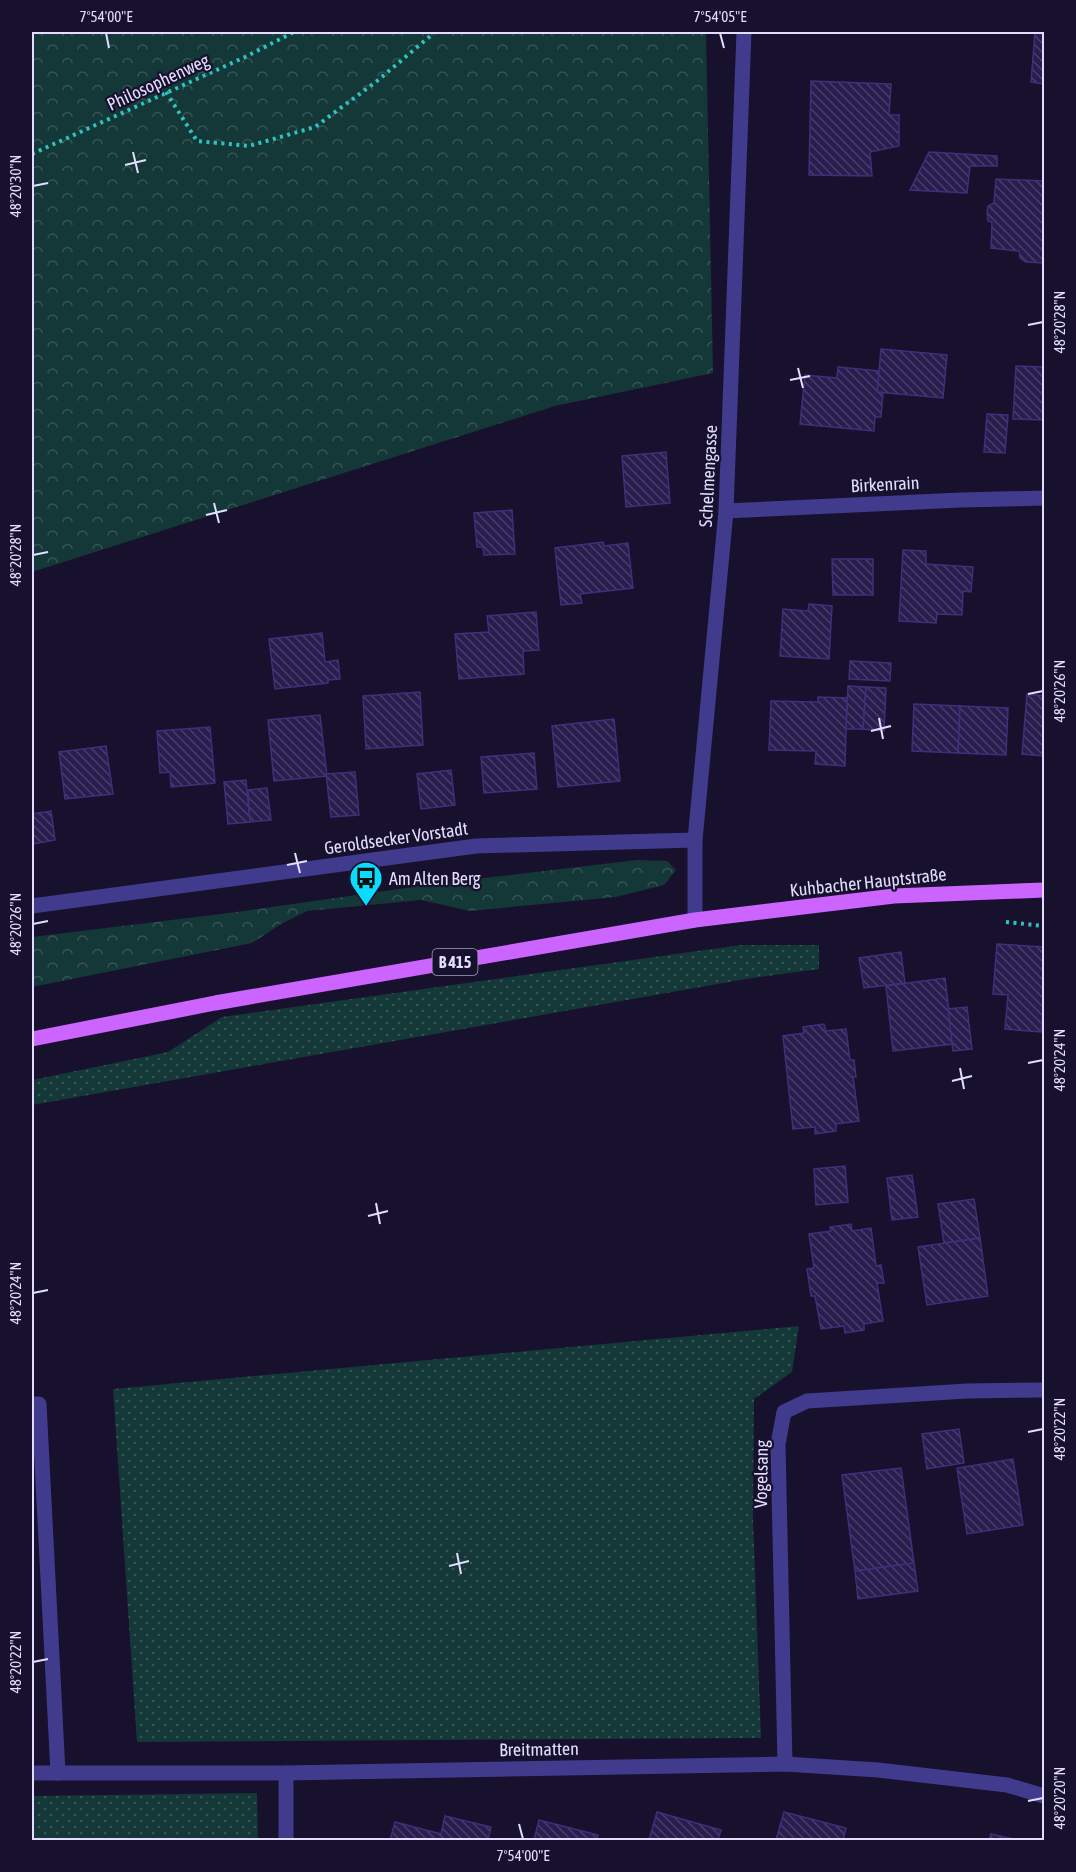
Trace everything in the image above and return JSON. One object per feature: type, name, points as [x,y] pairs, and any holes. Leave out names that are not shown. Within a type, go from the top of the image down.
[{"type":"main road","name":"Kuhbacher Hauptstraße","points":[[695,920],[894,896],[1044,890]]},
{"type":"main road","name":"B 415","points":[[32,1039],[215,1003],[695,920]]},
{"type":"street","name":"Schelmengasse","points":[[695,920],[695,840],[726,511],[744,32]]},
{"type":"street","name":"Birkenrain","points":[[726,511],[1044,498]]},
{"type":"street","name":"Geroldsecker Vorstadt","points":[[32,906],[476,846],[695,840]]},
{"type":"street","name":"Vogelsang","points":[[784,1764],[778,1444],[784,1412],[807,1401],[967,1391],[1044,1390]]},
{"type":"street","points":[[32,1404],[39,1404],[58,1773]]},
{"type":"street","name":"Breitmatten","points":[[32,1773],[286,1773],[784,1764],[878,1770],[1007,1785],[1044,1796]]},
{"type":"street","points":[[286,1773],[286,1840]]},
{"type":"path","name":"Philosophenweg","points":[[32,154],[245,57],[294,32]]},
{"type":"path","points":[[166,92],[197,141],[249,146],[315,127],[377,81],[435,32]]},
{"type":"green space","points":[[32,32],[706,32],[713,373],[555,406],[32,572]]},
{"type":"green space","points":[[637,860],[667,861],[676,870],[664,885],[616,897],[470,911],[421,900],[307,911],[281,924],[252,943],[32,987],[32,937],[229,913],[441,883]]},
{"type":"green space","points":[[741,945],[819,945],[819,969],[746,979],[32,1105],[32,1080],[168,1052],[222,1017]]},
{"type":"green space","points":[[799,1326],[792,1372],[754,1399],[753,1518],[761,1738],[137,1742],[113,1389]]},
{"type":"green space","points":[[257,1793],[258,1840],[32,1840],[32,1796]]},
{"type":"building","points":[[1035,32],[1044,32],[1044,84],[1031,82]]},
{"type":"building","points":[[811,81],[891,84],[889,115],[899,115],[899,146],[870,152],[872,176],[809,175]]},
{"type":"building","points":[[929,152],[997,156],[997,166],[970,166],[967,193],[910,190]]},
{"type":"building","points":[[996,179],[1044,181],[1044,263],[1026,262],[1020,258],[1019,251],[991,248],[992,222],[988,221],[987,212],[988,206],[994,203]]},
{"type":"building","points":[[881,349],[947,355],[943,398],[877,392]]},
{"type":"building","points":[[1016,366],[1044,367],[1044,420],[1013,419]]},
{"type":"building","points":[[838,367],[879,371],[877,392],[883,393],[881,417],[875,417],[874,431],[800,424],[805,375],[837,378]]},
{"type":"building","points":[[987,414],[1008,415],[1005,453],[984,452]]},
{"type":"building","points":[[666,452],[670,503],[626,507],[622,456]]},
{"type":"building","points":[[512,510],[515,554],[484,555],[483,547],[477,547],[474,513]]},
{"type":"building","points":[[603,542],[604,546],[628,543],[633,588],[580,594],[582,603],[561,605],[555,548]]},
{"type":"building","points":[[903,550],[926,551],[926,564],[973,567],[971,592],[963,591],[962,615],[937,614],[936,623],[899,621]]},
{"type":"building","points":[[832,559],[873,559],[873,595],[833,595]]},
{"type":"building","points":[[809,604],[832,606],[829,659],[780,656],[783,609],[808,611]]},
{"type":"building","points":[[536,612],[539,650],[523,651],[524,674],[459,679],[455,634],[489,632],[487,616]]},
{"type":"building","points":[[322,633],[325,662],[338,660],[340,679],[328,680],[328,683],[275,689],[269,639]]},
{"type":"building","points":[[850,661],[891,663],[890,681],[849,679]]},
{"type":"building","points":[[848,686],[866,687],[863,729],[846,729]]},
{"type":"building","points":[[866,687],[886,688],[884,731],[863,729]]},
{"type":"building","points":[[420,692],[423,745],[366,749],[363,696]]},
{"type":"building","points":[[1027,694],[1044,696],[1044,756],[1022,754]]},
{"type":"building","points":[[818,697],[847,698],[845,766],[815,764],[816,751],[769,750],[771,701],[818,702]]},
{"type":"building","points":[[914,704],[960,706],[958,753],[912,751]]},
{"type":"building","points":[[960,706],[1008,708],[1006,755],[958,753]]},
{"type":"building","points":[[320,715],[327,776],[274,781],[268,720]]},
{"type":"building","points":[[614,719],[620,781],[558,787],[552,726]]},
{"type":"building","points":[[210,727],[215,783],[171,787],[170,772],[160,773],[157,731]]},
{"type":"building","points":[[106,746],[113,794],[65,799],[59,752]]},
{"type":"building","points":[[534,753],[537,789],[484,793],[481,757]]},
{"type":"building","points":[[451,770],[455,805],[421,809],[417,774]]},
{"type":"building","points":[[355,772],[359,815],[331,817],[326,774]]},
{"type":"building","points":[[246,780],[250,822],[228,824],[224,782]]},
{"type":"building","points":[[267,788],[271,820],[250,822],[248,790]]},
{"type":"building","points":[[51,811],[55,840],[33,844],[32,814]]},
{"type":"building","points":[[997,944],[1044,947],[1041,1032],[1005,1029],[1008,995],[993,994]]},
{"type":"building","points":[[901,952],[905,983],[864,988],[859,958]]},
{"type":"building","points":[[945,978],[953,1044],[893,1051],[886,986]]},
{"type":"building","points":[[967,1007],[972,1049],[953,1051],[948,1009]]},
{"type":"building","points":[[824,1024],[826,1031],[846,1029],[850,1060],[854,1060],[856,1077],[853,1077],[859,1121],[836,1124],[836,1131],[815,1134],[815,1127],[793,1129],[783,1036],[804,1033],[803,1027]]},
{"type":"building","points":[[845,1166],[848,1202],[816,1205],[814,1169]]},
{"type":"building","points":[[912,1175],[918,1217],[892,1220],[887,1178]]},
{"type":"building","points":[[974,1199],[980,1238],[944,1243],[938,1204]]},
{"type":"building","points":[[851,1224],[852,1231],[871,1228],[876,1266],[881,1265],[884,1283],[877,1283],[883,1321],[864,1324],[864,1330],[845,1333],[844,1326],[821,1329],[815,1296],[811,1296],[807,1269],[814,1268],[809,1234],[831,1231],[830,1227]]},
{"type":"building","points":[[980,1238],[988,1296],[927,1305],[918,1247]]},
{"type":"building","points":[[959,1429],[964,1463],[927,1469],[922,1434]]},
{"type":"building","points":[[1013,1459],[1023,1525],[967,1534],[957,1468]]},
{"type":"building","points":[[901,1468],[914,1563],[855,1571],[842,1475]]},
{"type":"building","points":[[914,1563],[918,1591],[858,1599],[855,1571]]},
{"type":"building","points":[[657,1812],[721,1830],[718,1840],[649,1840]]},
{"type":"building","points":[[784,1812],[846,1828],[843,1840],[776,1840]]},
{"type":"building","points":[[445,1816],[491,1827],[488,1840],[390,1840],[395,1822],[441,1834]]},
{"type":"building","points":[[539,1820],[598,1835],[597,1840],[534,1840]]},
{"type":"building","points":[[991,1834],[1018,1840],[989,1840]]},
{"type":"place","name":"Am Alten Berg","points":[[366,907]]}]
